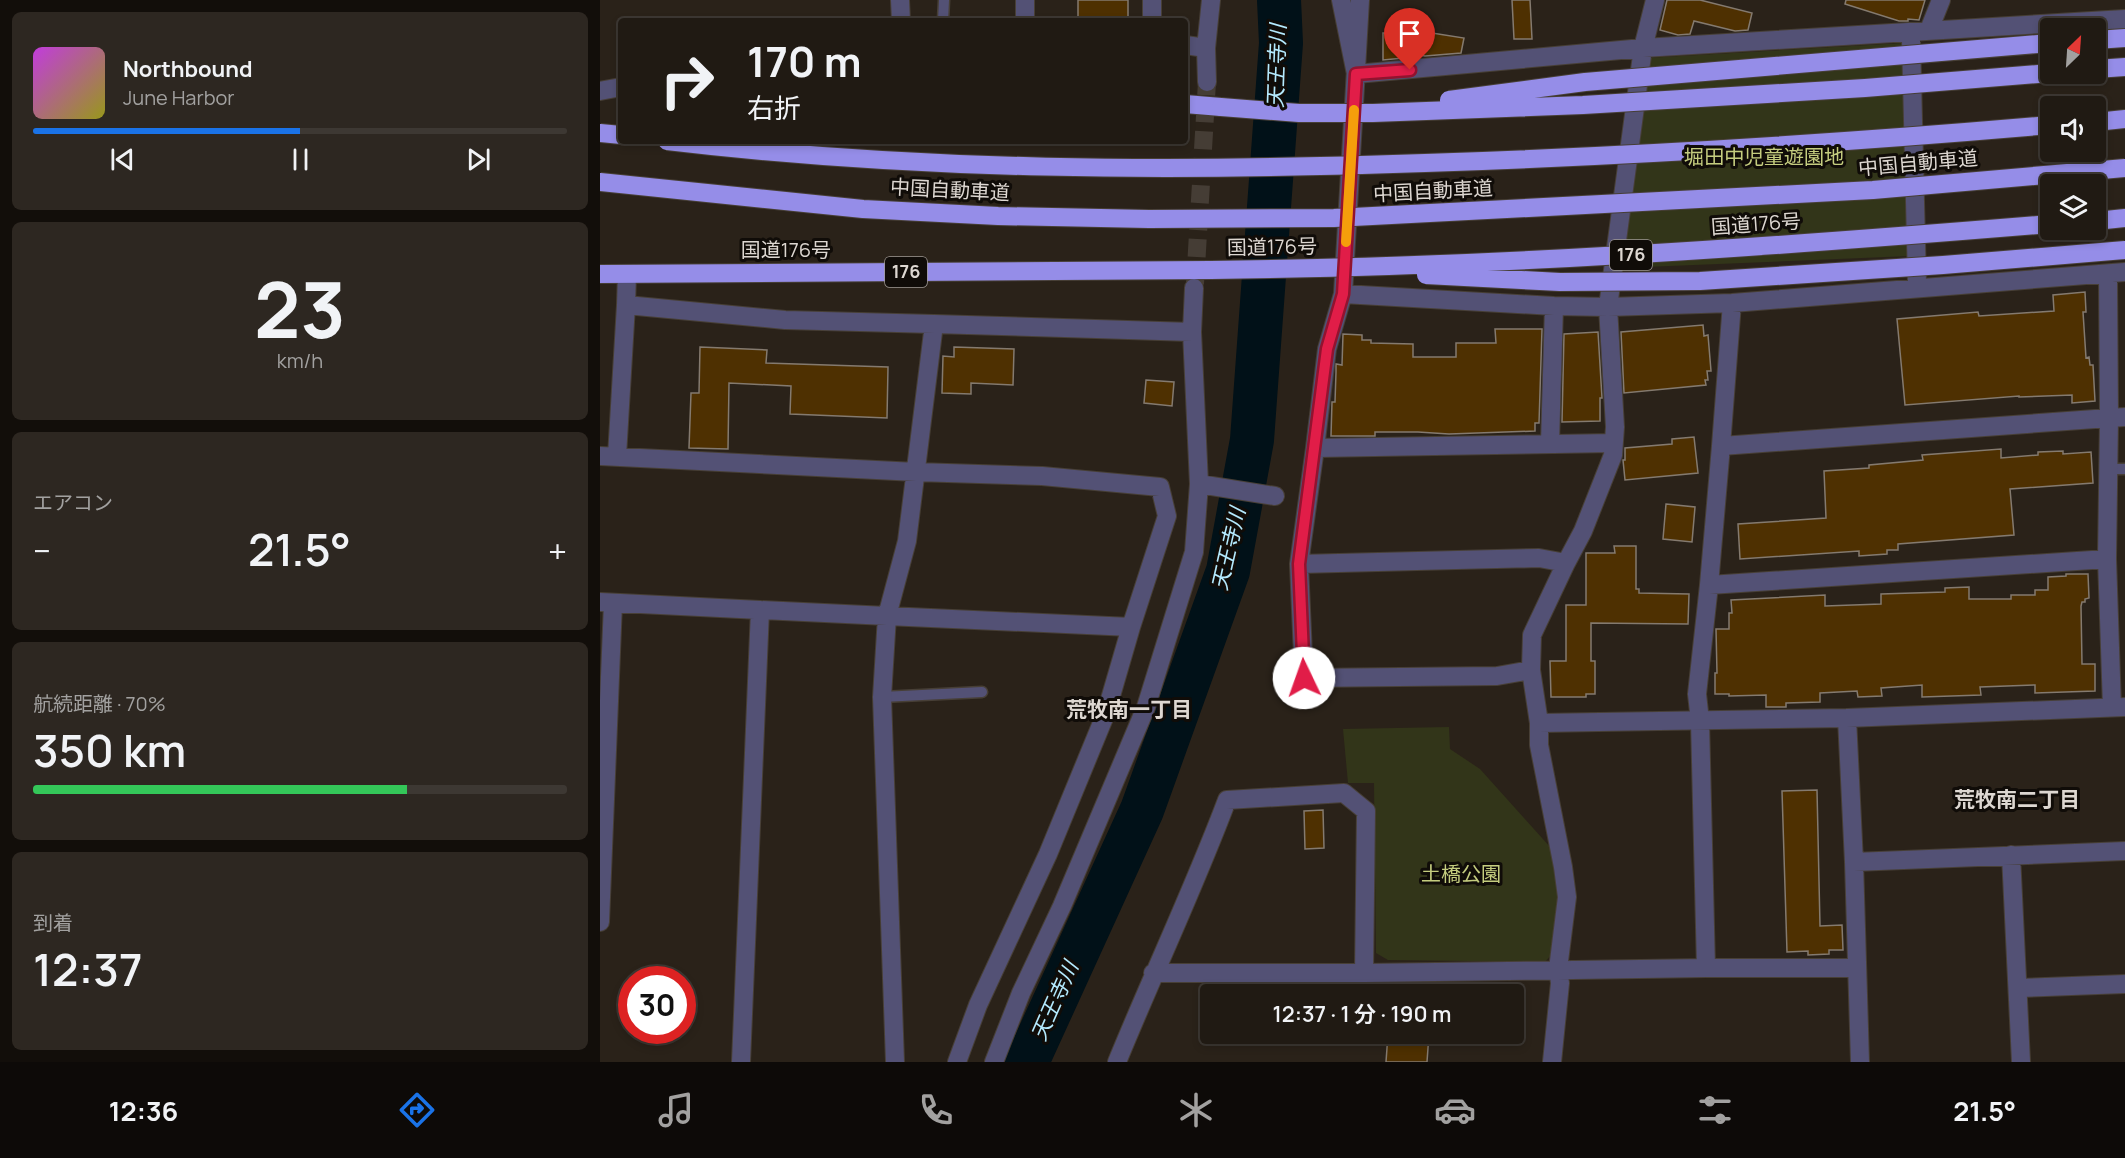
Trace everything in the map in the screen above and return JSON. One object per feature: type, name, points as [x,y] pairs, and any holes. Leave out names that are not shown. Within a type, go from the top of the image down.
[{"type":"highway","points":[[2106,39],[2125,38]]},
{"type":"highway","points":[[1373,113],[1483,95],[1585,82],[2040,44]]},
{"type":"highway","points":[[2106,68],[2125,67]]},
{"type":"highway","points":[[1188,104],[1299,113],[1373,113],[1594,105],[1865,88],[2040,74]]},
{"type":"highway","points":[[2106,121],[2125,119]]},
{"type":"highway","name":"中国自動車道","points":[[701,144],[877,160],[1151,169],[1346,166],[1568,158],[1870,140],[2040,126]]},
{"type":"highway","name":"中国自動車道","points":[[600,182],[863,209],[1149,219],[1323,218],[1873,190],[2125,168]]},
{"type":"highway","points":[[2106,220],[2125,218]]},
{"type":"highway","name":"国道176号","points":[[600,274],[1328,269],[1576,259],[2040,225]]},
{"type":"highway","points":[[1328,269],[1560,282],[1700,281],[2125,250]]},
{"type":"street","points":[[900,0],[901,18]]},
{"type":"street","points":[[1025,0],[1025,18]]},
{"type":"street","points":[[1152,0],[1152,18]]},
{"type":"street","points":[[1207,82],[1206,48],[1211,0]]},
{"type":"street","points":[[1341,0],[1356,74]]},
{"type":"street","points":[[1360,0],[1343,294],[1327,349],[1299,564],[1304,678],[1497,676],[1531,670]]},
{"type":"street","points":[[1552,1062],[1560,983],[1558,969],[1567,897],[1539,745],[1539,723],[1531,670],[1532,635],[1583,531],[1613,456],[1612,443],[1615,427],[1608,307],[1643,48],[1655,0]]},
{"type":"street","points":[[1917,288],[1920,31],[1941,0]]},
{"type":"street","points":[[1356,74],[1643,48],[2125,19]]},
{"type":"street","points":[[1188,45],[1206,48]]},
{"type":"street","points":[[600,91],[618,88]]},
{"type":"street","points":[[1343,294],[1608,307],[1732,303],[2117,273],[2117,469],[2107,559],[2118,707],[1847,718],[1539,723]]},
{"type":"street","points":[[627,274],[626,305],[608,456],[916,472],[1042,476],[1160,487],[1167,516],[1106,713],[1048,854],[978,1005],[957,1062]]},
{"type":"street","points":[[994,1062],[1146,707],[1194,552],[1205,485],[1192,332],[1194,288]]},
{"type":"street","points":[[1706,968],[1700,720],[1697,694],[1709,585],[1732,303]]},
{"type":"street","points":[[626,305],[785,320],[1192,332]]},
{"type":"street","points":[[1550,443],[1554,306]]},
{"type":"street","points":[[895,1062],[882,697],[887,616],[906,541],[934,324]]},
{"type":"street","points":[[1721,446],[2117,417]]},
{"type":"street","points":[[1315,448],[1612,443]]},
{"type":"street","points":[[1205,485],[1270,495]]},
{"type":"street","points":[[1299,564],[1539,558],[1566,563]]},
{"type":"street","points":[[1709,585],[2107,559]]},
{"type":"street","points":[[600,922],[607,602],[1131,627]]},
{"type":"street","points":[[741,1062],[760,610]]},
{"type":"street","points":[[1847,718],[1860,1062]]},
{"type":"street","points":[[1117,1062],[1153,973],[1199,875],[1227,800],[1344,793],[1366,811],[1365,973]]},
{"type":"street","points":[[1854,862],[2125,851]]},
{"type":"street","points":[[2011,855],[2021,1062]]},
{"type":"street","points":[[1153,973],[1856,968]]},
{"type":"street","points":[[2018,988],[2125,984]]},
{"type":"lane","points":[[943,18],[944,0]]},
{"type":"lane","points":[[882,697],[982,692]]},
{"type":"green space","name":"堀田中児童遊園地","points":[[1903,43],[1910,256],[1620,268],[1646,58]]},
{"type":"green space","name":"土橋公園","points":[[1449,727],[1450,749],[1480,769],[1551,848],[1561,891],[1553,953],[1545,962],[1388,960],[1376,953],[1374,783],[1348,783],[1343,729]]},
{"type":"building","points":[[1078,0],[1128,0],[1128,18],[1078,18]]},
{"type":"building","points":[[1512,0],[1530,0],[1532,39],[1514,39]]},
{"type":"building","points":[[1667,0],[1700,0],[1752,13],[1748,30],[1735,31],[1694,21],[1690,34],[1678,35],[1660,30]]},
{"type":"building","points":[[1846,0],[1925,0],[1919,20],[1899,21],[1845,4]]},
{"type":"building","points":[[1383,33],[1432,33],[1464,38],[1461,53],[1425,56],[1414,54],[1414,57],[1383,60]]},
{"type":"building","points":[[2085,292],[2086,312],[2083,312],[2086,358],[2089,357],[2090,365],[2093,365],[2095,401],[2072,403],[2072,395],[2019,396],[1905,405],[1897,319],[1978,312],[1979,316],[2054,311],[2053,295]]},
{"type":"building","points":[[1703,325],[1704,336],[1708,335],[1711,371],[1707,371],[1706,385],[1624,393],[1621,332]]},
{"type":"building","points":[[1495,329],[1542,329],[1539,423],[1535,423],[1535,431],[1449,434],[1375,432],[1375,436],[1331,436],[1336,364],[1342,365],[1343,334],[1362,335],[1362,340],[1371,340],[1371,343],[1413,344],[1413,357],[1456,357],[1456,343],[1496,343]]},
{"type":"building","points":[[1598,332],[1602,398],[1600,398],[1600,421],[1562,422],[1564,334]]},
{"type":"building","points":[[700,347],[767,350],[766,363],[888,367],[887,418],[790,414],[791,386],[729,383],[728,449],[689,448],[691,393],[699,393]]},
{"type":"building","points":[[954,347],[1014,349],[1013,385],[971,383],[971,394],[942,393],[943,356],[954,357]]},
{"type":"building","points":[[1146,380],[1174,382],[1172,406],[1144,403]]},
{"type":"building","points":[[1694,437],[1698,473],[1625,480],[1623,460],[1625,460],[1625,448],[1672,444],[1672,439]]},
{"type":"building","points":[[2001,449],[2001,458],[2038,455],[2038,452],[2063,451],[2063,454],[2091,452],[2093,483],[2010,489],[2014,535],[1898,544],[1898,550],[1887,550],[1887,554],[1859,556],[1859,551],[1740,559],[1738,524],[1826,518],[1824,471],[1869,468],[1869,465],[1923,460],[1922,455]]},
{"type":"building","points":[[1666,504],[1695,507],[1692,542],[1663,539]]},
{"type":"building","points":[[1614,546],[1636,546],[1636,589],[1639,589],[1639,593],[1689,594],[1688,624],[1591,623],[1591,661],[1595,661],[1595,694],[1586,694],[1586,697],[1551,697],[1550,661],[1566,661],[1566,605],[1586,605],[1586,553],[1615,553]]},
{"type":"building","points":[[2066,574],[2088,574],[2089,598],[2082,602],[2081,606],[2082,664],[2095,664],[2095,691],[2035,693],[2035,685],[1980,687],[1981,695],[1922,697],[1922,685],[1881,688],[1882,696],[1858,697],[1857,691],[1820,693],[1820,702],[1786,703],[1786,707],[1766,707],[1766,695],[1715,694],[1716,629],[1729,629],[1729,613],[1732,613],[1731,600],[1825,595],[1825,606],[1881,604],[1881,594],[1945,592],[1945,588],[1969,587],[1969,599],[2011,599],[2011,595],[2035,595],[2035,590],[2048,590],[2048,577],[2066,576]]},
{"type":"building","points":[[1817,790],[1820,926],[1842,925],[1843,950],[1829,950],[1829,954],[1808,955],[1808,951],[1787,952],[1782,791]]},
{"type":"building","points":[[1323,810],[1324,848],[1305,849],[1304,811]]},
{"type":"building","points":[[1387,1044],[1428,1044],[1427,1062],[1386,1062]]},
{"type":"waterway","name":"天王寺川","points":[[1027,1062],[1142,810],[1228,571],[1252,440],[1281,43],[1279,0]]},
{"type":"tunnel","points":[[1195,284],[1207,82]]},
{"type":"slow traffic","points":[[1346,242],[1354,110]]},
{"type":"district","name":"荒牧南一丁目","points":[[1129,710]]},
{"type":"district","name":"荒牧南二丁目","points":[[2017,800]]},
{"type":"route","points":[[1304,678],[1299,564],[1327,349],[1343,294],[1356,74],[1410,70]]}]
